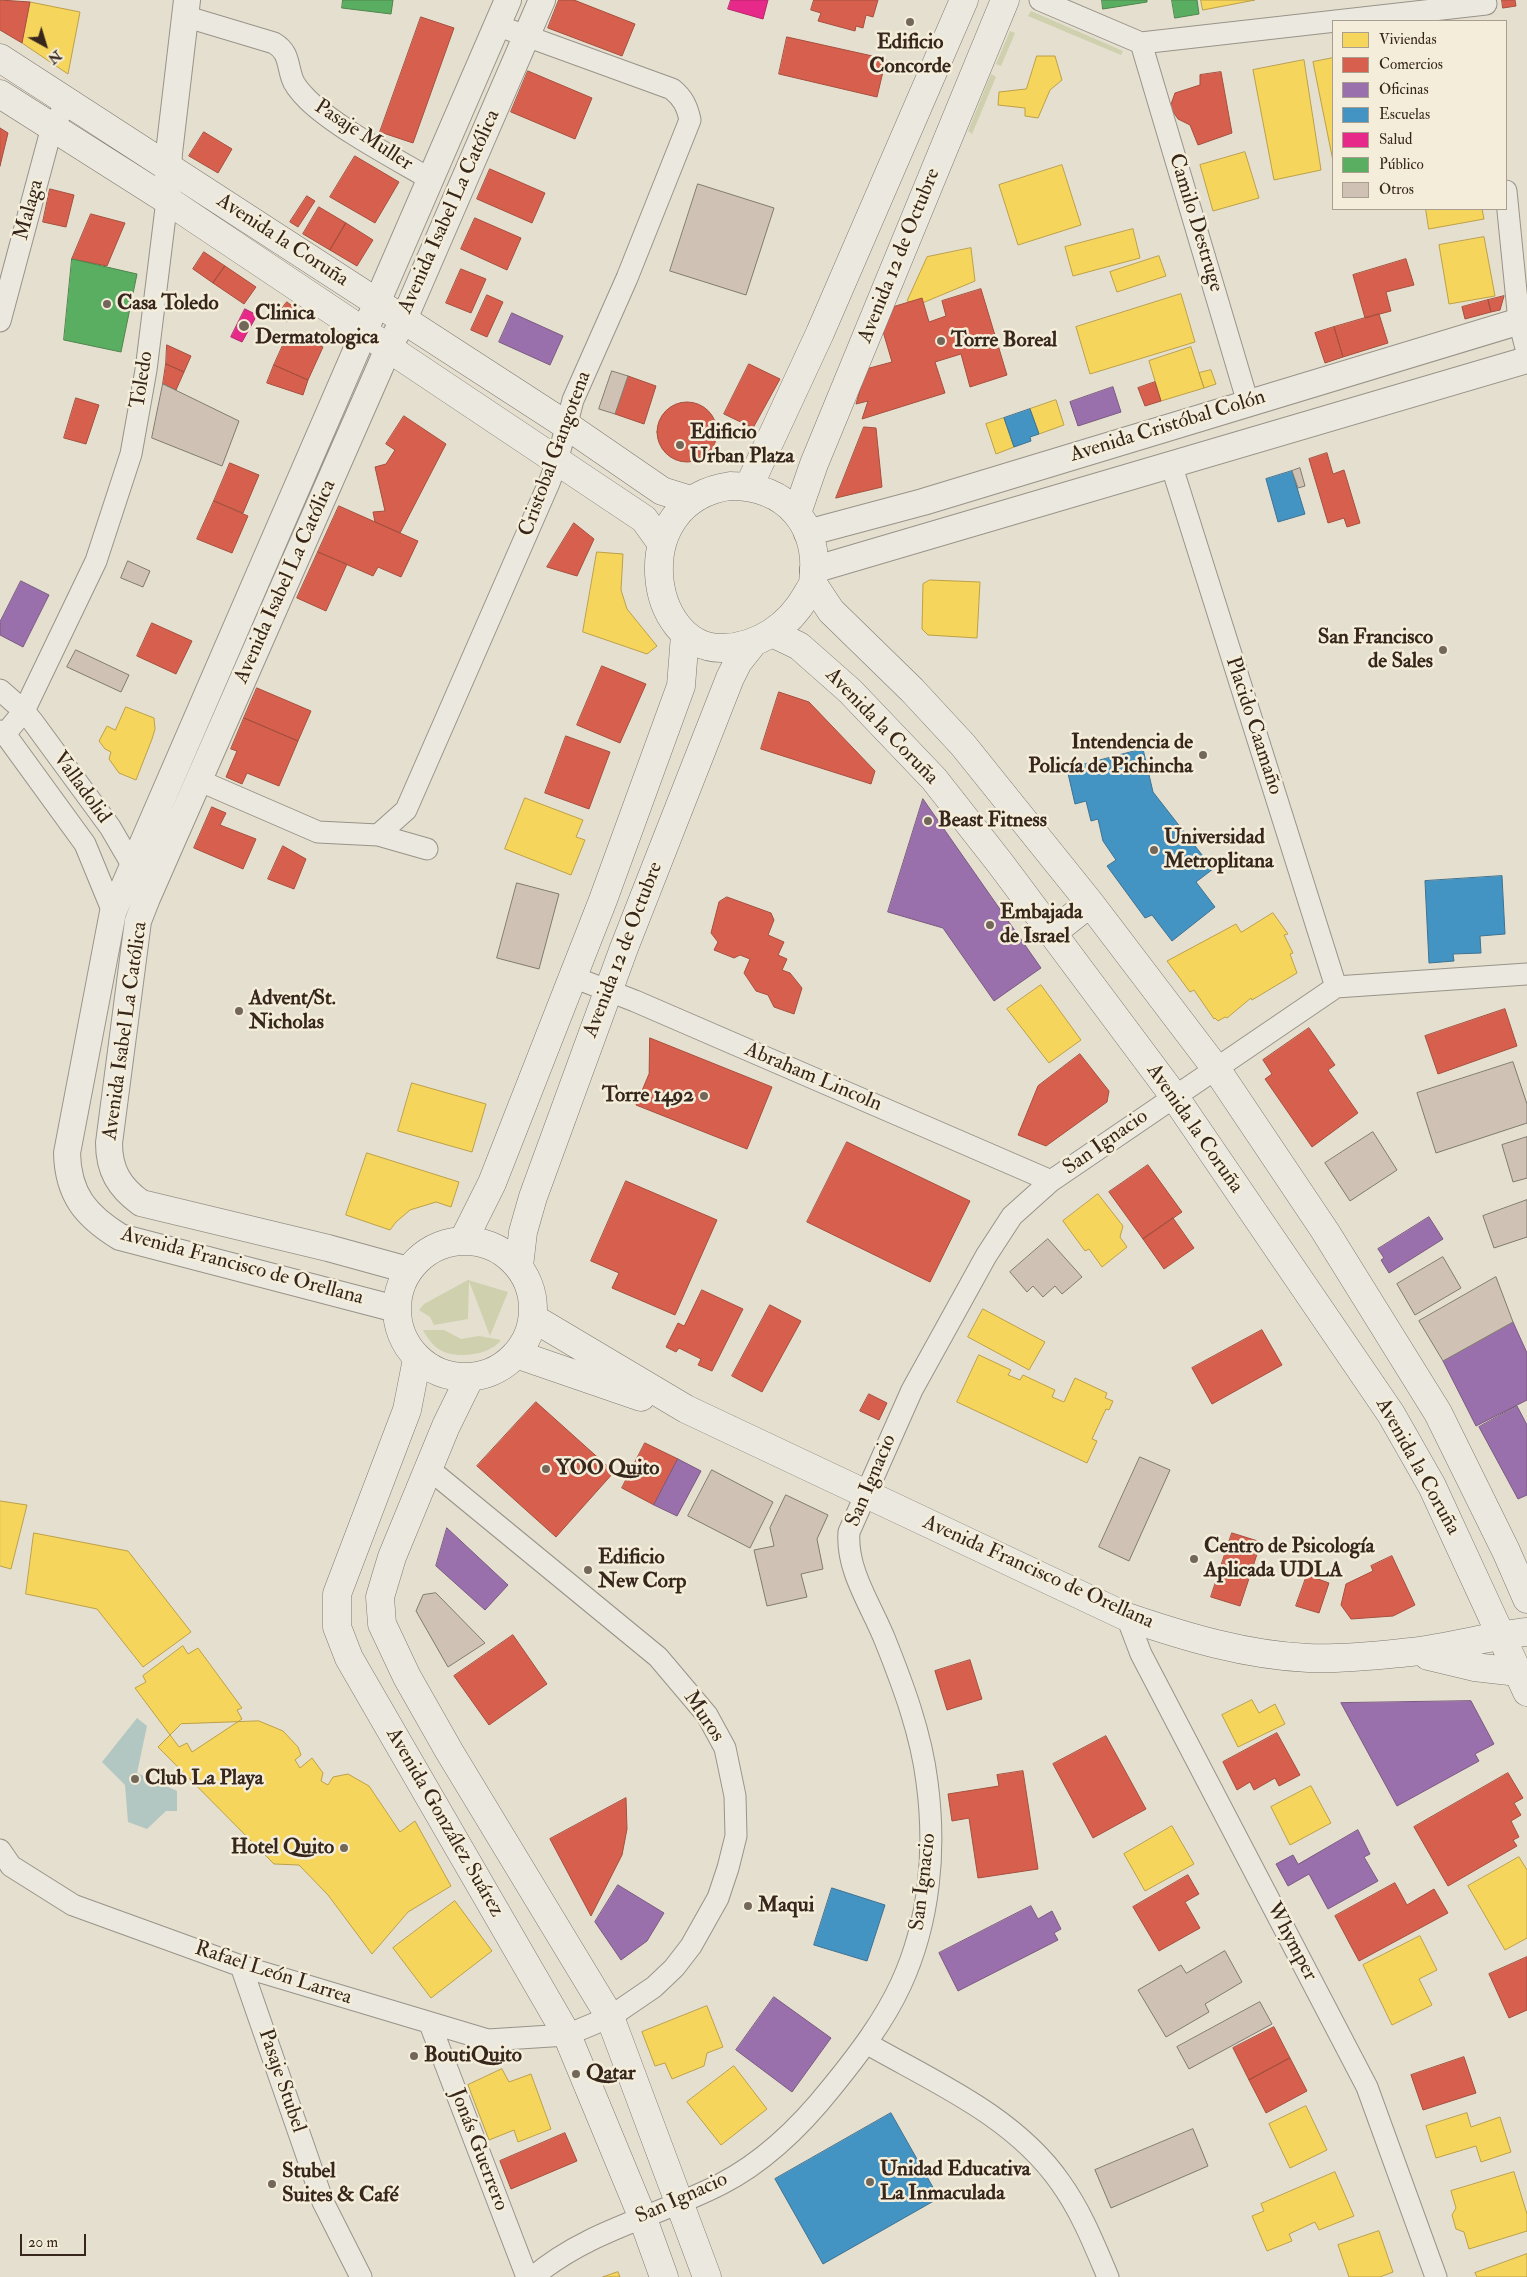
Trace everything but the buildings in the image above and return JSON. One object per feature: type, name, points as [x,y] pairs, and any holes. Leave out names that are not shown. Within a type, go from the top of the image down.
[{"type":"main road","name":"Avenida 12 de Octubre","points":[[749,486],[820,333],[964,0]]},
{"type":"main road","name":"Avenida 12 de Octubre","points":[[802,524],[814,464],[1005,0]]},
{"type":"main road","name":"Avenida la Coruña","points":[[0,58],[376,303],[404,319],[566,425],[662,491],[691,500]]},
{"type":"main road","name":"Avenida la Coruña","points":[[0,94],[167,200],[644,520],[662,544]]},
{"type":"main road","points":[[749,486],[766,490],[781,498],[802,524],[812,552],[813,577],[802,602],[789,618],[762,638],[722,648],[705,646],[685,635],[667,607],[660,584],[658,565],[662,544],[669,526],[679,510],[691,500],[713,488],[749,486]]},
{"type":"main road","name":"Avenida la Coruña","points":[[813,577],[831,611],[912,690],[963,746],[1090,903],[1216,1070],[1325,1231],[1438,1413],[1494,1526],[1527,1600]]},
{"type":"main road","name":"Avenida 12 de Octubre","points":[[463,1241],[492,1183],[573,977],[681,686],[685,635]]},
{"type":"main road","name":"Avenida 12 de Octubre","points":[[519,1266],[523,1232],[533,1197],[609,990],[730,678],[738,662],[762,638]]},
{"type":"main road","name":"Avenida la Coruña","points":[[762,638],[799,646],[850,691],[921,765],[964,816],[1174,1096],[1391,1414],[1432,1486],[1499,1635],[1524,1679]]},
{"type":"main road","points":[[1052,933],[1090,903]]},
{"type":"main road","points":[[476,1241],[500,1250],[519,1266],[531,1291],[532,1318],[524,1343],[516,1354],[495,1369],[470,1377],[451,1376],[433,1370],[417,1359],[402,1336],[396,1309],[398,1295],[408,1270],[423,1255],[442,1244],[476,1241]]},
{"type":"main road","name":"Avenida Francisco de Orellana","points":[[532,1318],[686,1409],[1127,1617],[1210,1643],[1273,1655],[1310,1659],[1412,1652],[1464,1644],[1499,1635],[1527,1632]]},
{"type":"main road","name":"Avenida Francisco de Orellana","points":[[516,1354],[652,1401],[686,1409]]},
{"type":"main road","name":"Avenida González Suárez","points":[[417,1359],[407,1410],[337,1594],[337,1627],[349,1658],[567,2035],[642,2216],[664,2277]]},
{"type":"main road","name":"Avenida González Suárez","points":[[470,1377],[392,1557],[380,1597],[381,1618],[407,1678],[610,2017],[707,2277]]},
{"type":"main road","points":[[356,1545],[359,1557],[367,1567],[380,1567],[392,1557]]},
{"type":"main road","points":[[337,1594],[366,1599],[381,1618]]},
{"type":"main road","name":"Avenida Francisco de Orellana","points":[[1412,1652],[1524,1679]]},
{"type":"street","name":"Avenida Isabel La Católica","points":[[75,1192],[68,1166],[68,1153],[113,912],[508,0]]},
{"type":"street","name":"Avenida Isabel La Católica","points":[[119,1184],[111,1163],[109,1143],[138,922],[198,780],[388,349],[404,319],[542,0]]},
{"type":"street","points":[[1040,0],[1141,43],[1332,24]]},
{"type":"street","name":"Toledo","points":[[3,732],[24,711],[96,561],[131,454],[146,370],[167,200],[168,167],[186,8]]},
{"type":"street","name":"Pasaje Muller","points":[[186,8],[283,48],[290,62],[292,79],[307,99],[331,119],[430,179]]},
{"type":"street","points":[[1368,20],[1487,8]]},
{"type":"street","name":"Cristobal Gangotena","points":[[378,835],[406,810],[557,462],[573,400],[631,269],[690,120],[687,107],[681,96],[672,89],[496,25]]},
{"type":"street","name":"Camilo Destruge","points":[[1141,43],[1248,403]]},
{"type":"street","name":"Malaga","points":[[0,321],[52,127],[68,102]]},
{"type":"street","points":[[1507,199],[1527,352]]},
{"type":"street","name":"Avenida Cristóbal Colón","points":[[802,524],[923,502],[1523,320]]},
{"type":"street","name":"Avenida Cristóbal Colón","points":[[813,577],[1171,464],[1527,360]]},
{"type":"street","name":"Placido Caamaño","points":[[1171,464],[1336,987]]},
{"type":"street","name":"Valladolid","points":[[0,690],[24,711],[110,827],[133,865],[147,898]]},
{"type":"street","name":"Valladolid","points":[[3,732],[85,844],[113,912]]},
{"type":"street","points":[[198,780],[318,832],[378,835],[427,849]]},
{"type":"street","points":[[85,844],[110,827]]},
{"type":"street","points":[[1336,987],[1527,974]]},
{"type":"street","name":"Abraham Lincoln","points":[[573,977],[609,990],[1051,1181]]},
{"type":"street","name":"San Ignacio","points":[[533,2277],[549,2263],[575,2247],[642,2216],[720,2185],[776,2148],[815,2109],[866,2043],[891,2003],[915,1947],[927,1892],[931,1833],[928,1781],[920,1742],[900,1678],[857,1577],[850,1552],[849,1532],[865,1495],[912,1390],[986,1256],[1012,1216],[1051,1181],[1336,987]]},
{"type":"street","name":"Avenida Francisco de Orellana","points":[[119,1184],[141,1203],[408,1270]]},
{"type":"street","name":"Avenida Francisco de Orellana","points":[[75,1192],[86,1210],[98,1223],[120,1237],[396,1309]]},
{"type":"street","name":"Muros","points":[[429,1469],[658,1657],[707,1716],[725,1748],[736,1796],[736,1836],[718,1898],[691,1946],[674,1968],[654,1987],[610,2017],[567,2035]]},
{"type":"street","name":"Whymper","points":[[1127,1617],[1141,1654],[1367,2087],[1436,2277]]},
{"type":"street","name":"Rafael León Larrea","points":[[0,1850],[11,1866],[73,1905],[241,1966],[488,2040],[567,2035]]},
{"type":"street","name":"Pasaje Stubel","points":[[241,1966],[323,2202],[361,2277]]},
{"type":"street","name":"Jonás Guerrero","points":[[430,2024],[527,2277]]},
{"type":"street","points":[[866,2043],[992,2116],[1026,2143],[1060,2181],[1088,2229],[1108,2277]]},
{"type":"green space","points":[[1031,11],[1123,51],[1121,55],[1028,16]]},
{"type":"green space","points":[[1010,31],[1015,33],[1001,66],[996,64]]},
{"type":"green space","points":[[991,74],[996,77],[972,134],[968,131]]},
{"type":"green space","points":[[468,1280],[508,1292],[490,1336],[469,1281],[468,1319],[434,1325],[430,1317],[419,1310],[424,1304]]},
{"type":"green space","points":[[423,1330],[444,1330],[461,1339],[479,1336],[501,1340],[490,1349],[482,1352],[456,1355],[439,1349],[431,1342]]},
{"type":"water","name":"Club La Playa","points":[[137,1718],[147,1726],[137,1773],[177,1791],[177,1811],[166,1811],[147,1829],[128,1822],[125,1785],[102,1762]]},
{"type":"place","name":"Edificio Concorde","points":[[910,22]]},
{"type":"place","name":"Casa Toledo","points":[[107,304]]},
{"type":"place","name":"Clinica Dermatologica","points":[[244,326]]},
{"type":"place","name":"Torre Boreal","points":[[941,341]]},
{"type":"place","name":"Edificio Urban Plaza","points":[[680,445]]},
{"type":"place","name":"San Francisco de Sales","points":[[1443,650]]},
{"type":"place","name":"Intendencia de Policía de Pichincha","points":[[1203,755]]},
{"type":"place","name":"Beast Fitness","points":[[928,821]]},
{"type":"place","name":"Universidad Metroplitana","points":[[1154,850]]},
{"type":"place","name":"Embajada de Israel","points":[[990,925]]},
{"type":"place","name":"Advent/St. Nicholas","points":[[239,1011]]},
{"type":"place","name":"Torre 1492","points":[[704,1096]]},
{"type":"place","name":"YOO Quito","points":[[546,1469]]},
{"type":"place","name":"Centro de Psicología Aplicada UDLA","points":[[1194,1559]]},
{"type":"place","name":"Edificio New Corp","points":[[588,1570]]},
{"type":"place","name":"Club La Playa","points":[[135,1779]]},
{"type":"place","name":"Hotel Quito","points":[[344,1848]]},
{"type":"place","name":"Maqui","points":[[748,1906]]},
{"type":"place","name":"BoutiQuito","points":[[414,2056]]},
{"type":"place","name":"Qatar","points":[[576,2074]]},
{"type":"place","name":"Unidad Educativa La Inmaculada","points":[[870,2182]]},
{"type":"place","name":"Stubel Suites & Café","points":[[272,2184]]}]
